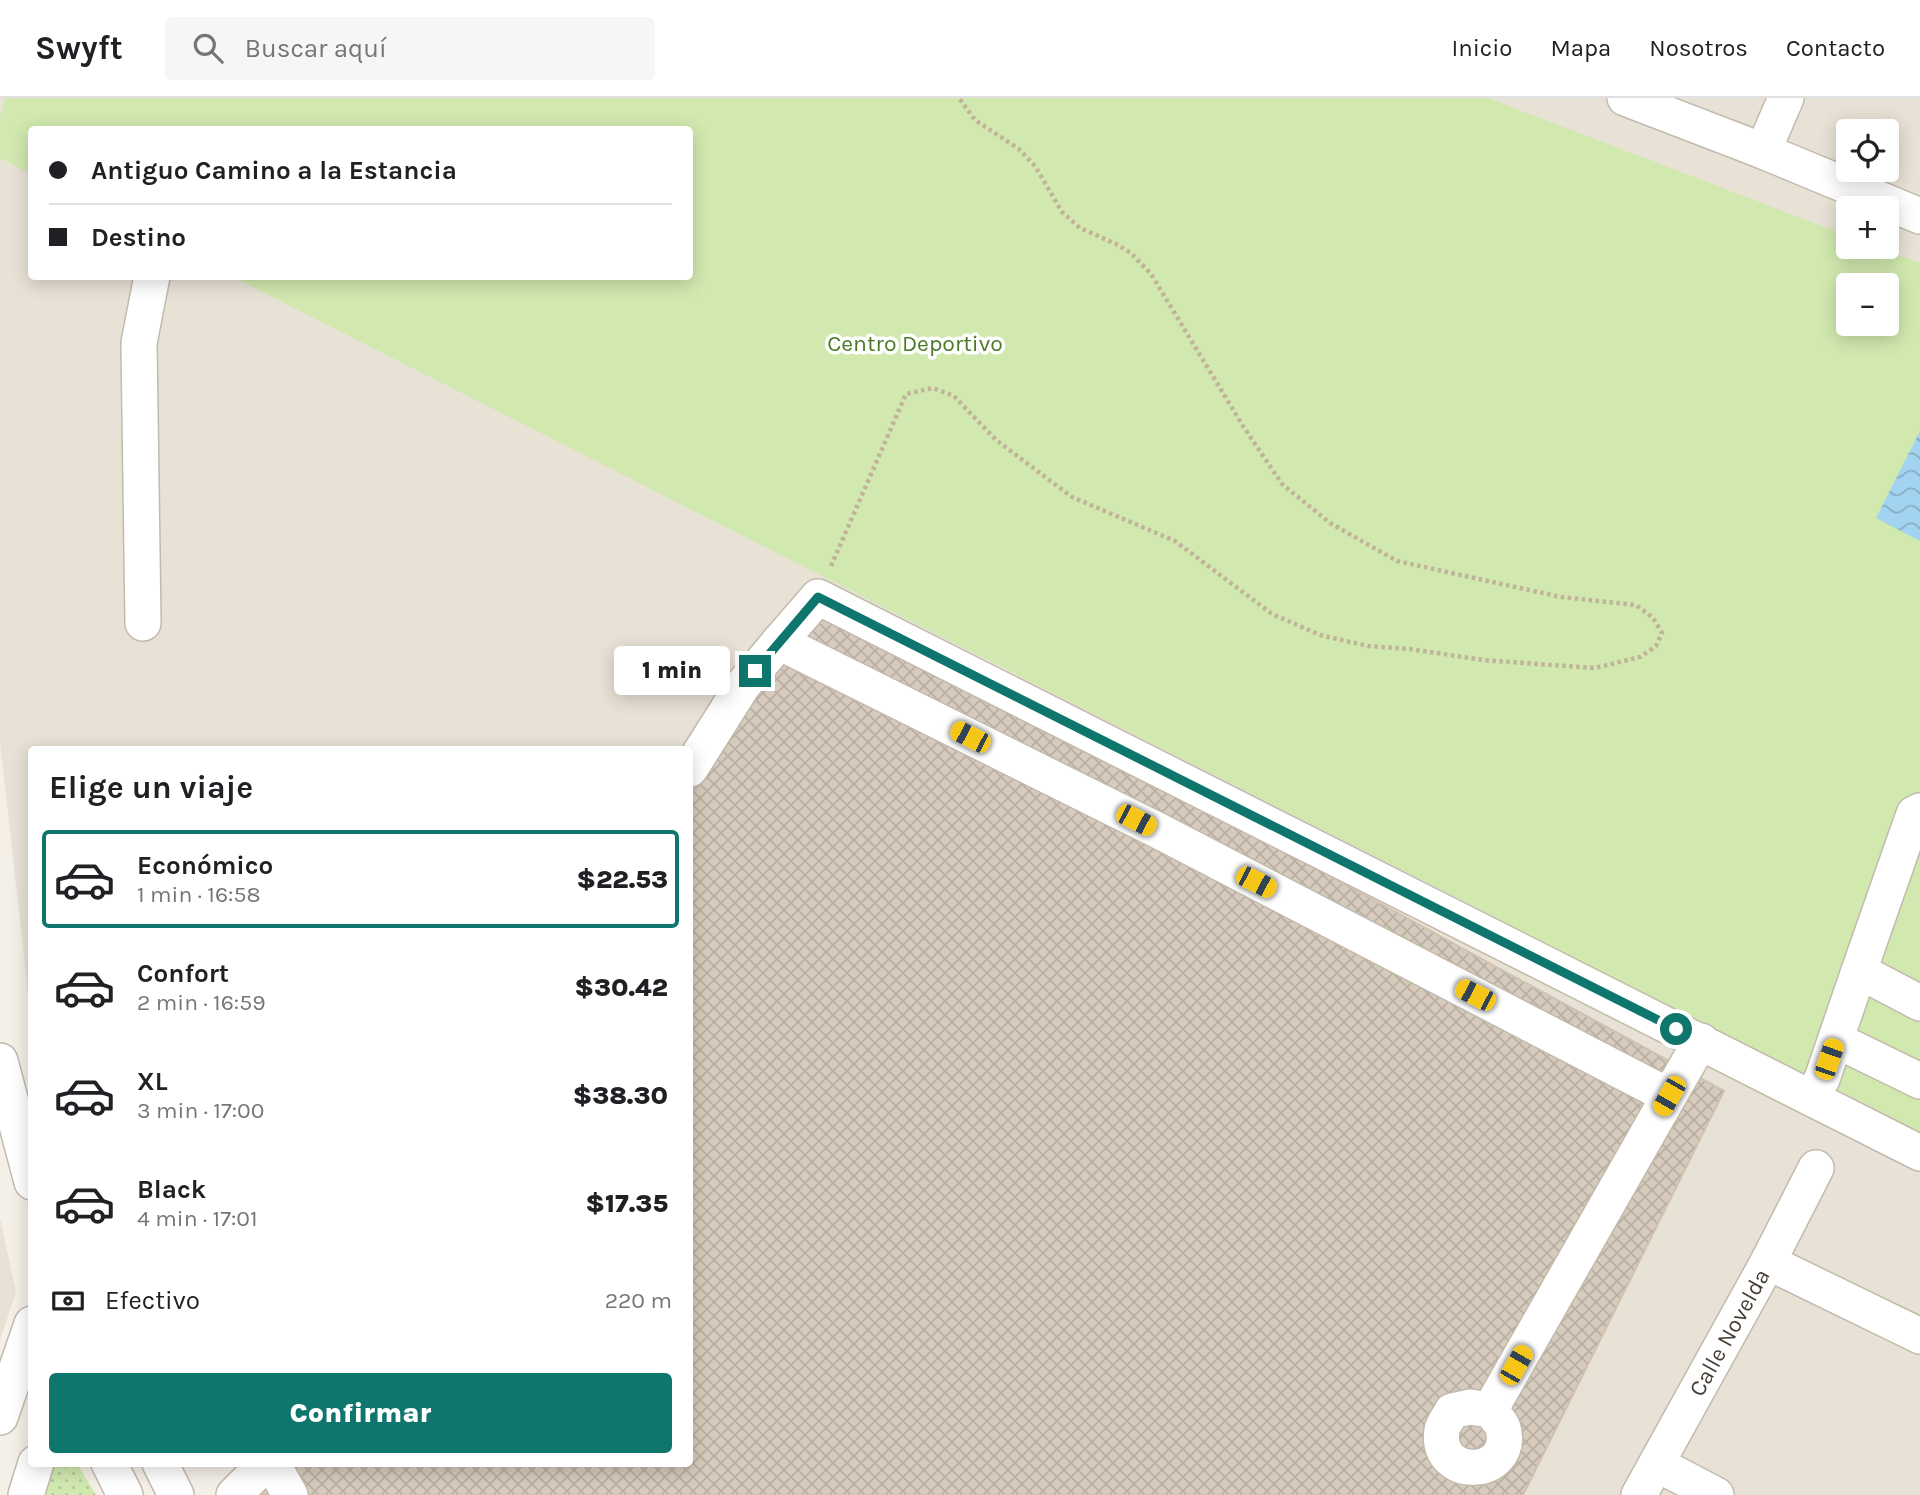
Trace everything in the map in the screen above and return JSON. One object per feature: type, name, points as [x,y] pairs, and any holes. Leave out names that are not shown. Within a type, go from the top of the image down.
[{"type":"street","points":[[1625,98],[1763,150],[1920,216]]},
{"type":"street","points":[[1763,150],[1786,98]]},
{"type":"street","points":[[143,623],[139,343],[151,280]]},
{"type":"street","points":[[693,764],[743,685],[818,597],[1920,1153]]},
{"type":"street","points":[[779,642],[1160,831],[1669,1096]]},
{"type":"street","points":[[1811,1098],[1822,1079],[1914,814],[1920,811]]},
{"type":"street","points":[[1859,971],[1920,1003]]},
{"type":"street","points":[[1836,1040],[1920,1081]]},
{"type":"street","points":[[1490,1410],[1701,1041]]},
{"type":"street","points":[[1,1076],[28,1168]]},
{"type":"street","name":"Calle Novelda","points":[[1639,1495],[1768,1262],[1816,1168]]},
{"type":"street","points":[[1768,1262],[1920,1336]]},
{"type":"street","points":[[0,1417],[28,1336]]},
{"type":"street","points":[[1657,1464],[1716,1495]]},
{"type":"street","points":[[26,1495],[35,1467]]},
{"type":"street","points":[[111,1467],[125,1495]]},
{"type":"street","points":[[162,1467],[176,1495]]},
{"type":"street","points":[[234,1495],[262,1467]]},
{"type":"street","points":[[274,1467],[290,1495]]},
{"type":"path","points":[[818,597],[906,394],[933,388],[954,396],[996,440],[1072,497],[1175,541],[1272,614],[1320,635],[1368,646],[1483,660],[1595,668],[1640,657],[1656,646],[1662,633],[1653,618],[1636,606],[1561,597],[1397,561],[1330,523],[1282,484],[1243,426],[1151,274],[1131,253],[1080,228],[1062,212],[1035,166],[1019,149],[975,120],[959,98]]},
{"type":"shaded area","points":[[0,98],[1920,98],[1920,1495],[257,1495],[636,1467],[693,1467],[693,746],[28,746],[28,991],[0,743]]},
{"type":"shaded area","points":[[0,1218],[16,1292],[0,1340]]},
{"type":"green space","name":"Centro Deportivo","points":[[5,98],[1488,98],[1836,231],[1836,259],[1899,259],[1899,255],[1920,263],[1920,1133],[239,280],[693,280],[693,126],[28,126],[28,172],[0,158],[0,118]]},
{"type":"green space","points":[[46,1467],[79,1467],[96,1495],[37,1495]]},
{"type":"water","points":[[1920,431],[1920,541],[1876,518]]},
{"type":"building","points":[[818,597],[1724,1091],[1523,1495],[244,1495],[256,1467],[693,1467],[693,790]]},
{"type":"route","points":[[755,671],[818,597],[1676,1029]]}]
